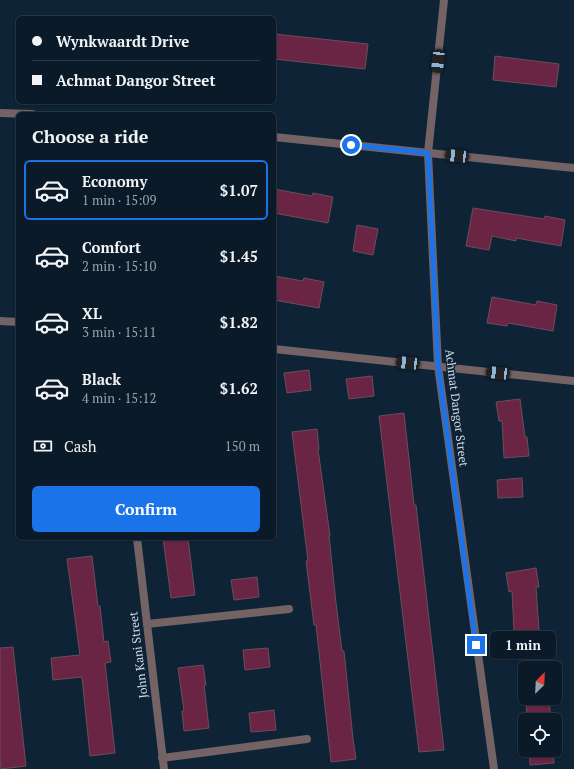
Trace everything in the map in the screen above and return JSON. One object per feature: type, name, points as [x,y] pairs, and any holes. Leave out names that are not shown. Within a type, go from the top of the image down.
[{"type":"street","name":"Achmat Dangor Street","points":[[444,0],[428,153],[438,366],[494,769]]},
{"type":"street","points":[[0,113],[16,114]]},
{"type":"street","points":[[276,137],[574,168]]},
{"type":"street","points":[[0,321],[16,322]]},
{"type":"street","points":[[276,349],[574,381]]},
{"type":"street","name":"John Kani Street","points":[[137,540],[164,769]]},
{"type":"street","points":[[147,624],[289,609]]},
{"type":"street","points":[[162,758],[307,739]]},
{"type":"building","points":[[276,34],[368,44],[365,69],[276,59]]},
{"type":"building","points":[[495,56],[559,64],[556,87],[493,80]]},
{"type":"building","points":[[276,189],[312,196],[313,193],[333,197],[328,223],[276,213]]},
{"type":"building","points":[[473,208],[544,219],[545,216],[565,220],[561,246],[516,238],[516,241],[492,236],[489,250],[466,246]]},
{"type":"building","points":[[357,225],[378,229],[373,255],[353,251]]},
{"type":"building","points":[[276,276],[303,281],[304,278],[324,282],[319,308],[276,300]]},
{"type":"building","points":[[492,297],[536,305],[537,301],[557,305],[553,331],[508,323],[507,326],[487,323]]},
{"type":"building","points":[[309,370],[311,390],[287,393],[284,373]]},
{"type":"building","points":[[372,376],[374,396],[349,399],[346,379]]},
{"type":"building","points":[[520,399],[529,456],[504,458],[502,421],[499,421],[496,402]]},
{"type":"building","points":[[404,413],[444,750],[419,752],[379,416]]},
{"type":"building","points":[[317,429],[318,449],[330,536],[336,603],[342,651],[344,651],[356,759],[331,762],[316,625],[314,625],[306,561],[308,561],[292,432]]},
{"type":"building","points":[[522,478],[523,497],[498,498],[497,480]]},
{"type":"building","points":[[163,540],[188,540],[195,595],[171,598]]},
{"type":"building","points":[[92,556],[104,642],[108,641],[111,662],[105,663],[115,753],[90,756],[82,677],[53,680],[51,658],[80,655],[67,559]]},
{"type":"building","points":[[536,568],[539,587],[536,587],[539,631],[514,632],[512,591],[509,592],[506,573]]},
{"type":"building","points":[[257,577],[259,597],[234,600],[231,580]]},
{"type":"building","points":[[13,647],[26,766],[1,769],[0,648]]},
{"type":"building","points":[[268,648],[270,667],[245,670],[243,650]]},
{"type":"building","points":[[203,665],[209,728],[184,731],[182,711],[184,711],[178,668]]},
{"type":"building","points":[[526,705],[549,705],[550,713],[527,713]]},
{"type":"building","points":[[274,710],[276,730],[251,732],[249,713]]},
{"type":"building","points":[[529,757],[554,757],[554,763],[530,765]]},
{"type":"route","points":[[351,145],[428,153],[438,366],[476,645]]}]
